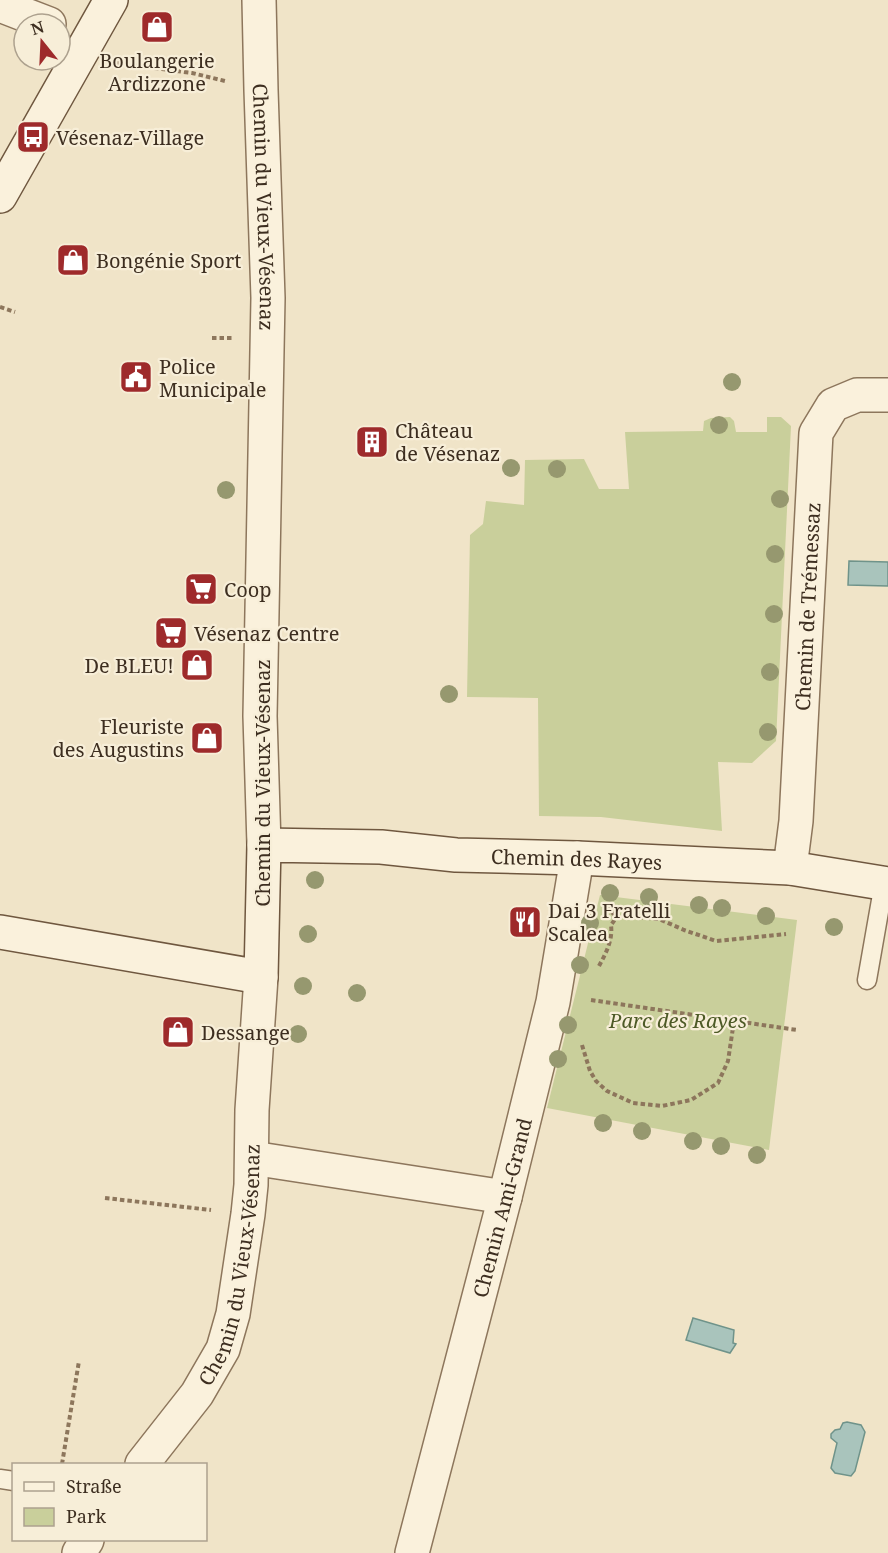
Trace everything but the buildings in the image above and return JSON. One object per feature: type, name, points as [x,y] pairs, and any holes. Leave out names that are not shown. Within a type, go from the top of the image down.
[{"type":"street","points":[[0,196],[75,42],[111,0]]},
{"type":"street","name":"Chemin du Vieux-Vésenaz","points":[[143,1463],[197,1394],[223,1349],[233,1314],[248,1214],[261,977],[264,845],[261,716],[268,298],[259,0]]},
{"type":"street","points":[[0,5],[18,12]]},
{"type":"street","name":"Chemin de Trémessaz","points":[[790,868],[796,821],[816,434],[833,405],[858,395],[888,395]]},
{"type":"street","name":"Chemin des Rayes","points":[[264,845],[381,847],[456,855],[790,868],[886,883]]},
{"type":"street","name":"Chemin Ami-Grand","points":[[412,1553],[506,1197],[555,995],[577,858]]},
{"type":"street","points":[[0,932],[261,977]]},
{"type":"street","points":[[252,1158],[506,1197]]},
{"type":"lane","points":[[867,980],[886,883]]},
{"type":"path","points":[[75,42],[192,73]]},
{"type":"path","points":[[0,307],[15,312]]},
{"type":"path","points":[[596,972],[607,949],[612,934],[611,925],[616,918],[627,916],[659,919],[716,941],[786,934]]},
{"type":"path","points":[[555,995],[797,1030]]},
{"type":"path","points":[[582,1040],[586,1062],[596,1081],[607,1091],[633,1102],[662,1106],[691,1100],[718,1083],[728,1061],[734,1021]]},
{"type":"path","points":[[105,1198],[248,1214]]},
{"type":"path","points":[[62,1463],[79,1361]]},
{"type":"green space","points":[[730,417],[734,421],[736,432],[767,432],[767,417],[781,417],[791,426],[776,741],[752,763],[718,762],[722,831],[601,817],[539,816],[538,698],[467,697],[470,535],[483,524],[486,501],[524,505],[525,460],[584,459],[599,489],[629,489],[625,432],[703,431],[704,421],[711,418]]},
{"type":"green space","name":"Parc des Rayes","points":[[600,895],[797,920],[769,1150],[547,1108]]},
{"type":"water","points":[[849,561],[888,562],[888,586],[848,585]]},
{"type":"water","points":[[693,1318],[734,1330],[733,1343],[736,1344],[730,1353],[686,1340]]},
{"type":"water","points":[[847,1422],[861,1425],[865,1432],[855,1471],[851,1476],[835,1473],[831,1468],[837,1443],[831,1438],[831,1434]]},
{"type":"place","name":"Boulangerie Ardizzone","points":[[157,27]]},
{"type":"place","name":"Vésenaz-Village","points":[[33,137]]},
{"type":"place","name":"Bongénie Sport","points":[[73,260]]},
{"type":"place","name":"Police Municipale","points":[[136,377]]},
{"type":"place","name":"Château de Vésenaz","points":[[372,442]]},
{"type":"place","name":"Coop","points":[[201,589]]},
{"type":"place","name":"Vésenaz Centre","points":[[171,633]]},
{"type":"place","name":"De BLEU!","points":[[197,665]]},
{"type":"place","name":"Fleuriste des Augustins","points":[[207,738]]},
{"type":"place","name":"Dai 3 Fratelli Scalea","points":[[525,922]]},
{"type":"place","name":"Dessange","points":[[178,1032]]}]
